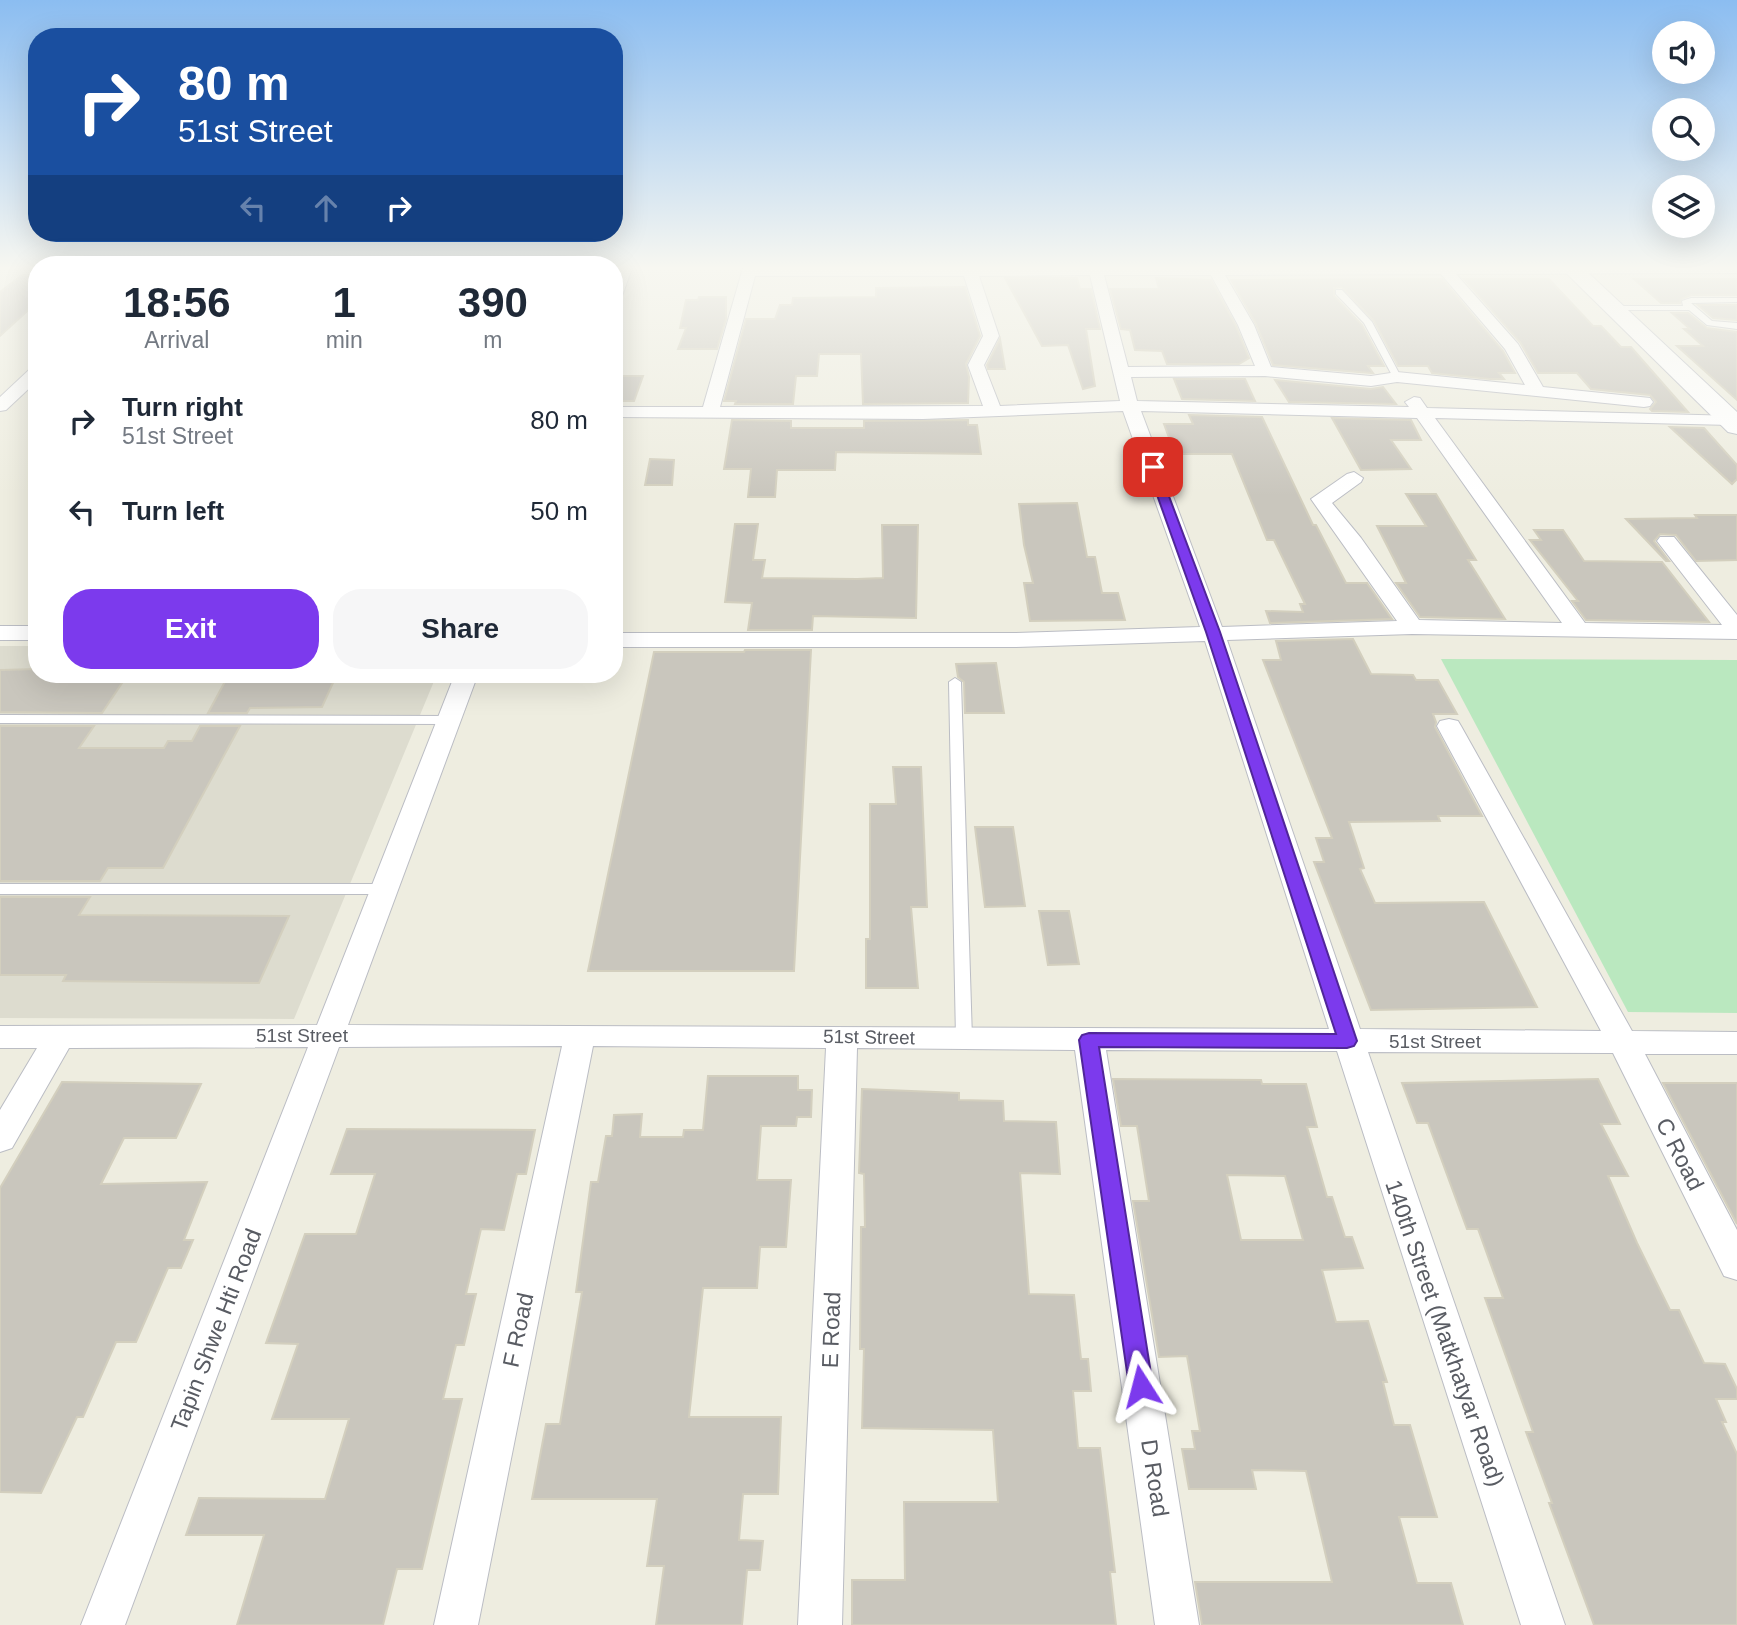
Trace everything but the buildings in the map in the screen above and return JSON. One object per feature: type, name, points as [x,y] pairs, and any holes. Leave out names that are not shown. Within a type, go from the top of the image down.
[{"type":"street","points":[[710,413],[729,344]]},
{"type":"street","points":[[987,344],[976,365],[994,412]]},
{"type":"street","name":"140th Street (Matkhatyar Road)","points":[[1114,344],[1130,406],[1213,632],[1543,1625]]},
{"type":"street","points":[[1254,344],[1265,371]]},
{"type":"street","points":[[1510,344],[1538,392]]},
{"type":"street","points":[[1652,344],[1729,416]]},
{"type":"street","points":[[1121,372],[1265,371],[1371,381],[1397,377],[1668,405],[1729,416]]},
{"type":"street","points":[[1397,377],[1578,629]]},
{"type":"street","points":[[0,406],[28,380]]},
{"type":"street","points":[[623,412],[923,414],[1130,406],[1422,413],[1729,416]]},
{"type":"street","points":[[1354,478],[1321,499],[1412,627]]},
{"type":"street","points":[[1667,541],[1737,631]]},
{"type":"street","points":[[623,640],[1016,640],[1412,627],[1737,631]]},
{"type":"street","points":[[0,633],[28,633]]},
{"type":"street","name":"Tapin Shwe Hti Road","points":[[103,1625],[463,683]]},
{"type":"street","name":"C Road","points":[[1449,726],[1623,1042],[1737,1265]]},
{"type":"street","name":"51st Street","points":[[0,1037],[329,1034],[1737,1043]]},
{"type":"street","name":"F Road","points":[[456,1625],[580,1035]]},
{"type":"street","points":[[0,1139],[60,1036]]},
{"type":"street","name":"E Road","points":[[820,1625],[842,1036]]},
{"type":"street","name":"D Road","points":[[1089,1040],[1177,1625]]},
{"type":"lane","points":[[1380,344],[1397,377]]},
{"type":"lane","points":[[955,682],[964,1039]]},
{"type":"lane","points":[[0,719],[449,720]]},
{"type":"lane","points":[[0,889],[384,889]]},
{"type":"shaded area","points":[[0,646],[28,646],[28,683],[433,683],[294,1019],[0,1018]]},
{"type":"green space","points":[[1441,659],[1737,660],[1737,1013],[1628,1012]]},
{"type":"route","points":[[1141,1386],[1089,1040],[1347,1041],[1213,632],[1153,467]]}]
